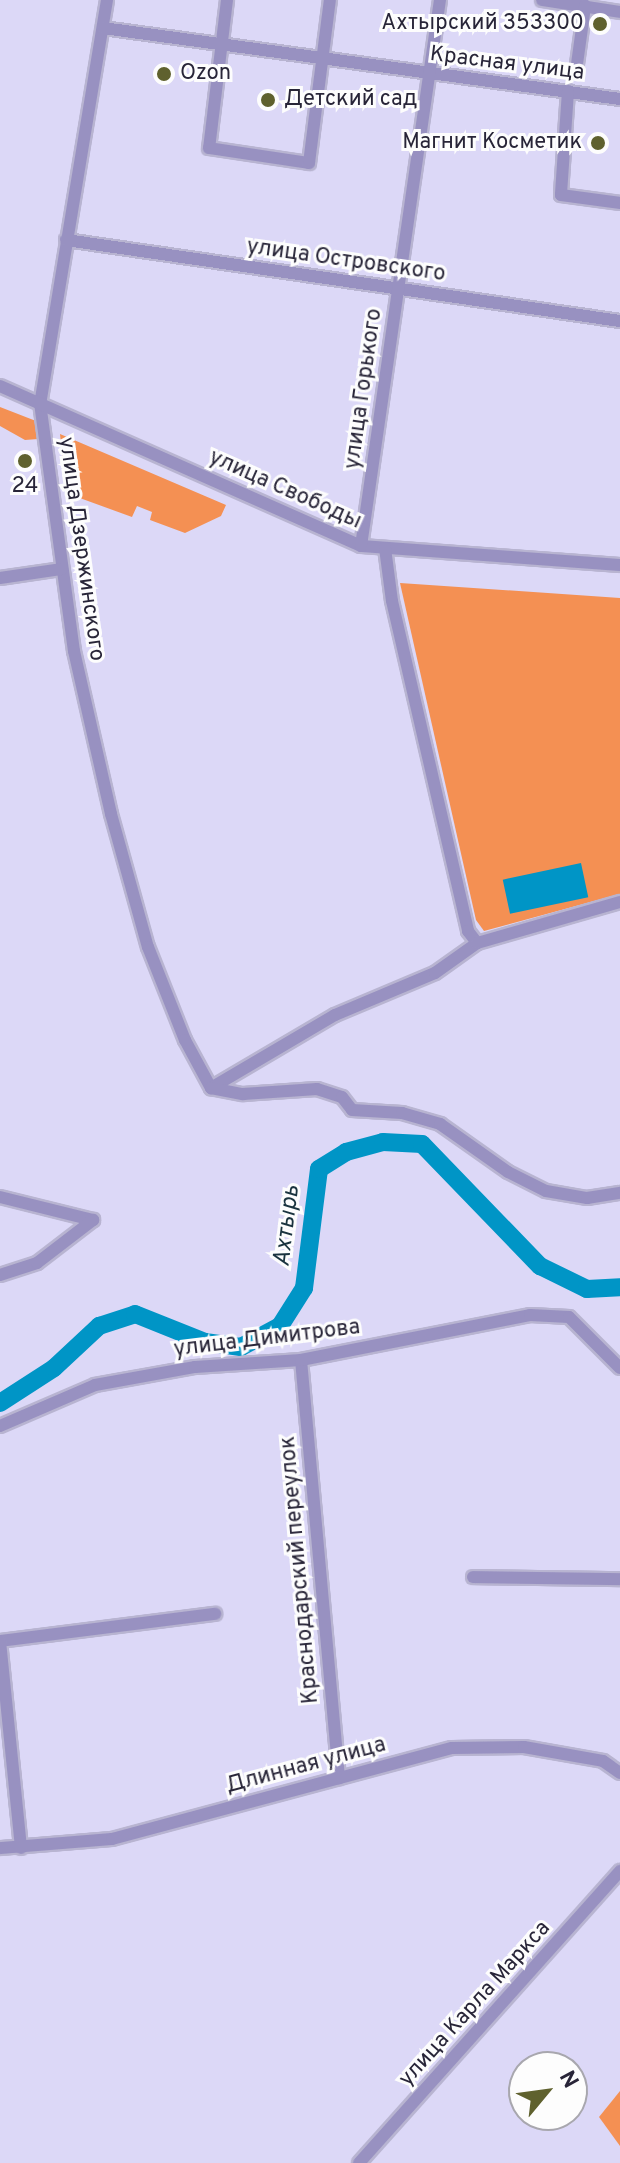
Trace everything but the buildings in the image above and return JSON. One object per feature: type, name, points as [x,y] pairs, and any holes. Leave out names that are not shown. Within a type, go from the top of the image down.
[{"type":"street","name":"улица Дзержинского","points":[[107,0],[90,80],[40,403],[74,651],[111,814],[148,947],[185,1040],[211,1088]]},
{"type":"street","points":[[227,0],[218,43],[209,148],[309,163],[330,0]]},
{"type":"street","name":"улица Горького","points":[[361,546],[440,0]]},
{"type":"street","points":[[542,0],[620,12]]},
{"type":"street","points":[[577,64],[585,6]]},
{"type":"street","name":"Красная улица","points":[[103,28],[322,61],[620,99]]},
{"type":"street","points":[[568,91],[561,195],[620,203]]},
{"type":"street","name":"улица Островского","points":[[66,240],[620,321]]},
{"type":"street","name":"улица Свободы","points":[[0,386],[361,546],[620,565]]},
{"type":"street","points":[[385,548],[392,601],[468,931],[477,943]]},
{"type":"street","points":[[0,578],[62,569]]},
{"type":"street","points":[[211,1088],[335,1015],[435,973],[477,943],[620,902]]},
{"type":"street","points":[[211,1088],[243,1094],[317,1089],[342,1097],[352,1110],[402,1113],[440,1124],[508,1172],[546,1191],[587,1198],[620,1193]]},
{"type":"street","points":[[0,1197],[93,1220],[37,1263],[0,1275]]},
{"type":"street","name":"улица Димитрова","points":[[0,1426],[95,1385],[195,1367],[301,1360],[530,1315],[569,1317],[620,1368]]},
{"type":"street","name":"Краснодарский переулок","points":[[301,1360],[339,1778]]},
{"type":"street","points":[[473,1577],[620,1579]]},
{"type":"street","points":[[21,1848],[0,1641],[215,1614]]},
{"type":"street","name":"Длинная улица","points":[[0,1848],[112,1839],[452,1748],[524,1747],[603,1761],[620,1773]]},
{"type":"street","name":"улица Карла Маркса","points":[[359,2163],[620,1871]]},
{"type":"shaded area","points":[[0,407],[36,421],[38,439],[25,440],[0,426]]},
{"type":"shaded area","points":[[60,434],[226,505],[221,516],[185,533],[150,520],[152,512],[137,506],[132,517],[66,493]]},
{"type":"shaded area","points":[[400,583],[620,598],[620,894],[484,931],[476,920]]},
{"type":"shaded area","points":[[620,2091],[620,2146],[599,2117]]},
{"type":"water","points":[[581,863],[588,897],[510,914],[503,880]]},
{"type":"waterway","name":"Ахтырь","points":[[0,1403],[54,1368],[99,1326],[135,1314],[205,1342],[241,1347],[280,1326],[304,1288],[319,1169],[346,1152],[383,1142],[422,1144],[540,1266],[587,1289],[620,1287]]},
{"type":"place","name":"Ахтырский 353300","points":[[600,24]]},
{"type":"place","name":"Ozon","points":[[164,74]]},
{"type":"place","name":"Детский сад","points":[[268,100]]},
{"type":"place","name":"Магнит Косметик","points":[[598,143]]},
{"type":"place","name":"24","points":[[25,461]]}]
